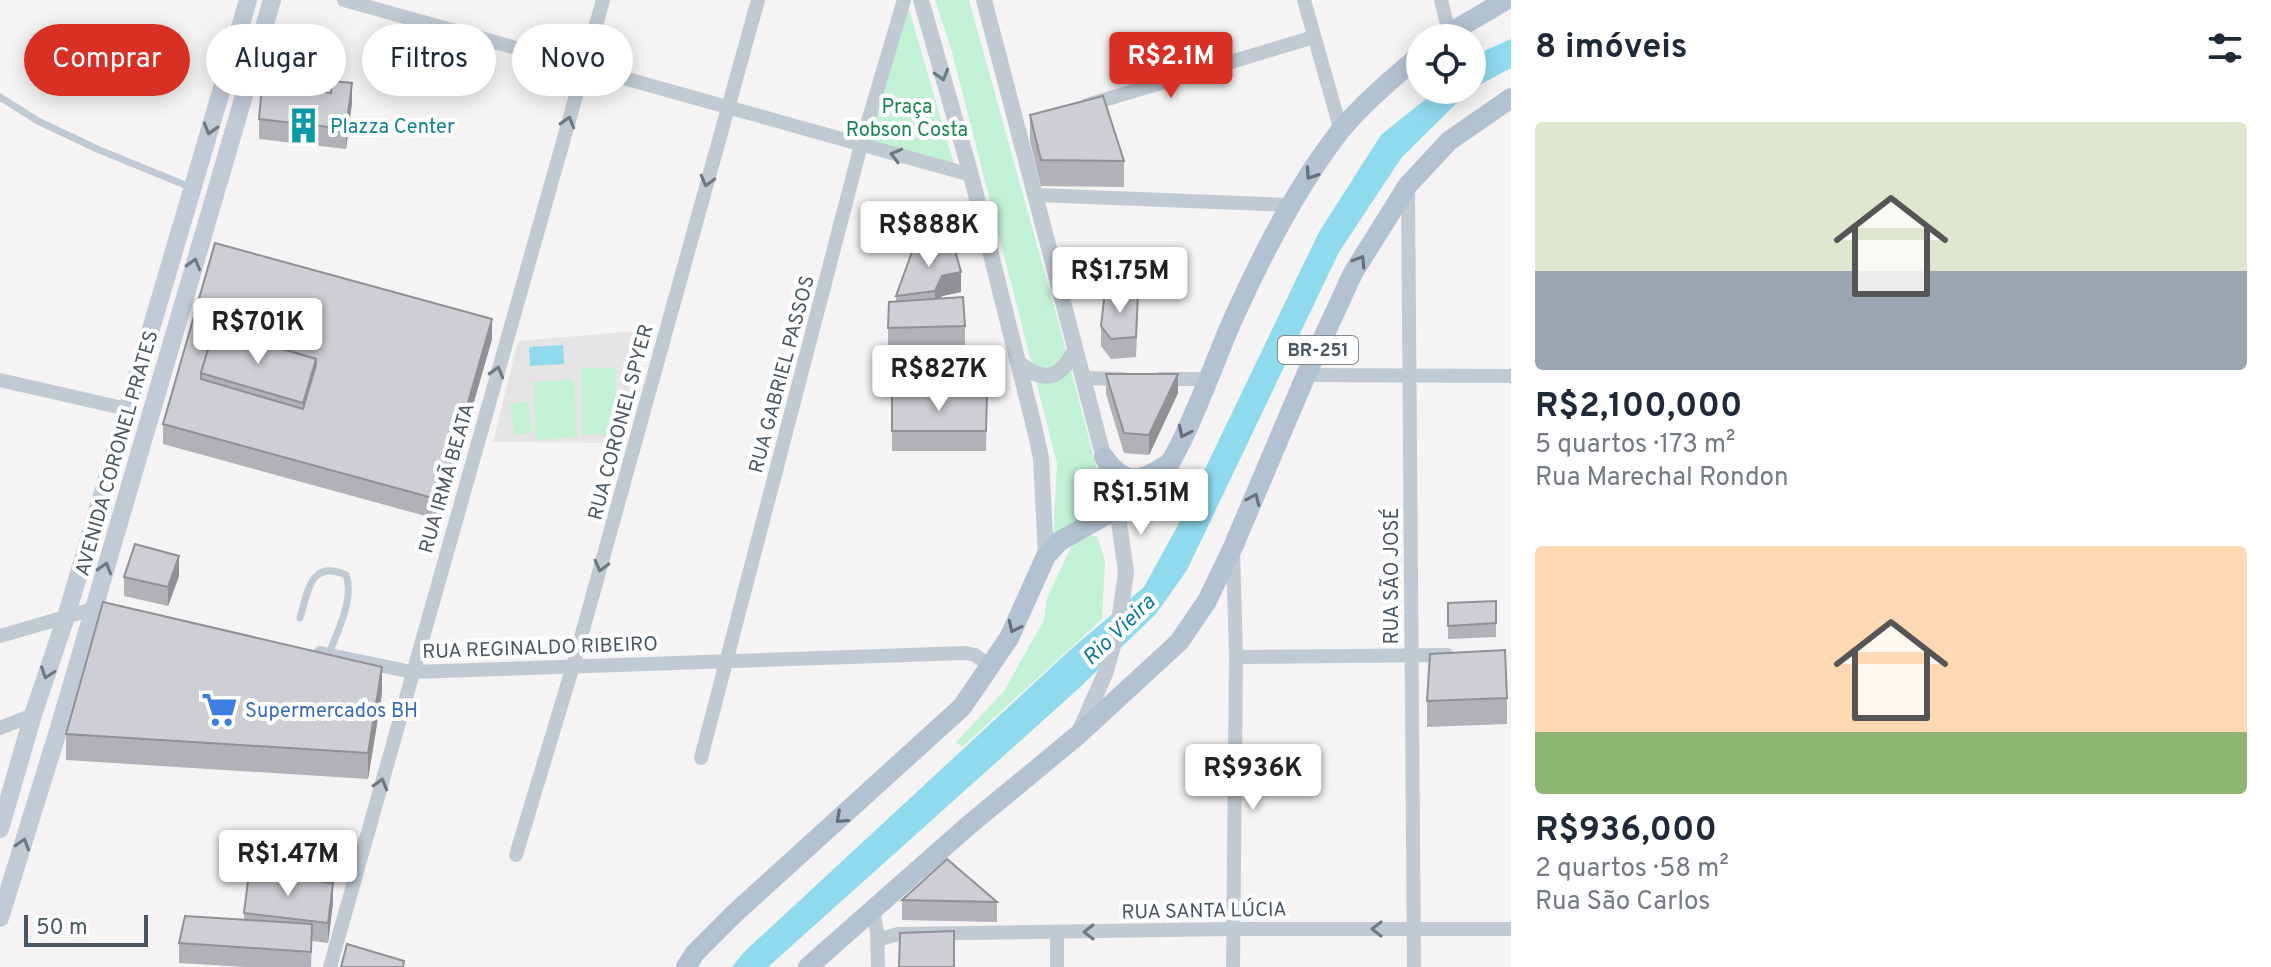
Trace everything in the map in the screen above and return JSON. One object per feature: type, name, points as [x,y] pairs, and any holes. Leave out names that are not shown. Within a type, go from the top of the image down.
[{"type":"main road","name":"AVENIDA CORONEL PRATES","points":[[0,829],[66,617],[248,0]]},
{"type":"main road","name":"AVENIDA CORONEL PRATES","points":[[0,918],[3,898],[93,609],[272,0]]},
{"type":"main road","points":[[1464,24],[1506,0]]},
{"type":"main road","points":[[686,967],[695,953],[734,914],[962,707],[1009,638],[1046,556],[1060,541],[1154,486],[1170,463],[1234,316],[1291,205],[1341,131],[1406,67]]},
{"type":"main road","name":"BR-251","points":[[808,967],[969,825],[1078,735],[1179,642],[1207,601],[1233,547],[1353,273],[1408,185],[1449,141],[1511,98]]},
{"type":"main road","points":[[1104,457],[1114,471],[1126,478],[1151,475],[1170,463]]},
{"type":"street","points":[[344,0],[512,47]]},
{"type":"street","name":"RUA IRMÃ BEATA","points":[[596,24],[603,0]]},
{"type":"street","name":"RUA CORONEL SPYER","points":[[516,855],[573,666],[758,0]]},
{"type":"street","name":"RUA GABRIEL PASSOS","points":[[701,758],[861,145],[904,0]]},
{"type":"street","points":[[921,0],[1020,364],[1041,458],[1046,556]]},
{"type":"street","points":[[984,0],[1025,123],[1037,195],[1117,508],[1126,572],[1118,629],[1105,674],[1078,735]]},
{"type":"street","points":[[1304,0],[1341,131]]},
{"type":"street","points":[[1441,0],[1444,24]]},
{"type":"street","points":[[1077,108],[1314,37]]},
{"type":"street","points":[[633,80],[971,175]]},
{"type":"street","name":"RUA IRMÃ BEATA","points":[[330,967],[576,96]]},
{"type":"street","name":"RUA SÃO JOSÉ","points":[[1408,185],[1414,967]]},
{"type":"street","points":[[1037,195],[1291,205]]},
{"type":"street","points":[[1020,364],[1032,374],[1051,376],[1068,365],[1075,350]]},
{"type":"street","points":[[1306,375],[1511,376]]},
{"type":"street","points":[[1083,378],[1208,379]]},
{"type":"street","points":[[0,380],[127,409]]},
{"type":"street","points":[[1233,547],[1236,657],[1233,967]]},
{"type":"street","points":[[0,636],[93,609],[122,615]]},
{"type":"street","name":"RUA REGINALDO RIBEIRO","points":[[299,649],[412,672],[966,653],[975,655],[991,667]]},
{"type":"street","points":[[1236,657],[1468,654]]},
{"type":"street","points":[[0,728],[33,715]]},
{"type":"street","points":[[873,910],[898,934]]},
{"type":"street","points":[[873,910],[878,967]]},
{"type":"street","name":"RUA SANTA LÚCIA","points":[[878,940],[898,934],[1511,929]]},
{"type":"street","points":[[1057,933],[1057,967]]},
{"type":"lane","points":[[0,97],[38,121],[97,149],[192,188]]},
{"type":"lane","points":[[300,618],[312,578],[321,571],[333,569],[346,575],[350,584],[329,654]]},
{"type":"shaded area","points":[[648,330],[618,443],[493,442],[518,341]]},
{"type":"green space","points":[[935,0],[969,0],[1106,505],[1086,514],[1053,541],[1057,463],[951,48]]},
{"type":"green space","name":"Praça Robson Costa","points":[[908,6],[954,164],[865,139]]},
{"type":"green space","points":[[581,368],[615,368],[617,434],[582,435]]},
{"type":"green space","points":[[574,379],[577,437],[536,440],[533,382]]},
{"type":"green space","points":[[528,401],[532,433],[515,435],[510,404]]},
{"type":"green space","points":[[1085,535],[1097,536],[1105,561],[1102,619],[962,747],[956,742],[1004,691],[1044,620],[1047,598],[1073,543]]},
{"type":"water","points":[[1511,39],[1511,68],[1486,81],[1486,50]]},
{"type":"water","name":"Rio Vieira","points":[[1420,104],[1456,104],[1402,157],[1339,252],[1187,570],[1156,614],[1077,690],[768,967],[732,967],[743,953],[1070,650],[1144,587],[1178,525],[1319,232],[1381,135]]},
{"type":"water","points":[[563,345],[564,364],[530,366],[529,347]]},
{"type":"building","points":[[346,82],[352,83],[346,129],[259,119],[261,96],[346,96]]},
{"type":"building","points":[[1103,96],[1124,161],[1041,160],[1030,115]]},
{"type":"building","points":[[215,243],[492,319],[440,500],[163,424]],"holes":[[[214,329],[316,359],[303,409],[201,379]]]},
{"type":"building","points":[[953,243],[961,272],[942,276],[935,291],[896,296],[912,252]]},
{"type":"building","points":[[1105,291],[1138,293],[1136,337],[1111,339],[1101,326]]},
{"type":"building","points":[[963,297],[965,326],[888,328],[889,302]]},
{"type":"building","points":[[214,329],[316,359],[303,403],[201,373]]},
{"type":"building","points":[[1106,374],[1178,374],[1149,435],[1124,433]]},
{"type":"building","points":[[892,395],[987,395],[986,431],[892,431]]},
{"type":"building","points":[[135,544],[179,556],[168,587],[124,577]]},
{"type":"building","points":[[1496,601],[1496,623],[1448,626],[1448,603]]},
{"type":"building","points":[[103,602],[382,667],[368,753],[66,734]]},
{"type":"building","points":[[1505,650],[1507,698],[1427,701],[1430,654]]},
{"type":"building","points":[[947,859],[997,902],[902,900]]},
{"type":"building","points":[[249,873],[333,883],[328,923],[244,913]]},
{"type":"building","points":[[185,916],[312,924],[311,952],[179,943]]},
{"type":"building","points":[[954,931],[954,967],[899,967],[900,933]]},
{"type":"building","points":[[347,944],[404,961],[403,967],[341,967]]},
{"type":"place","name":"Plazza Center","points":[[304,126]]},
{"type":"place","name":"Supermercados BH","points":[[219,710]]}]
